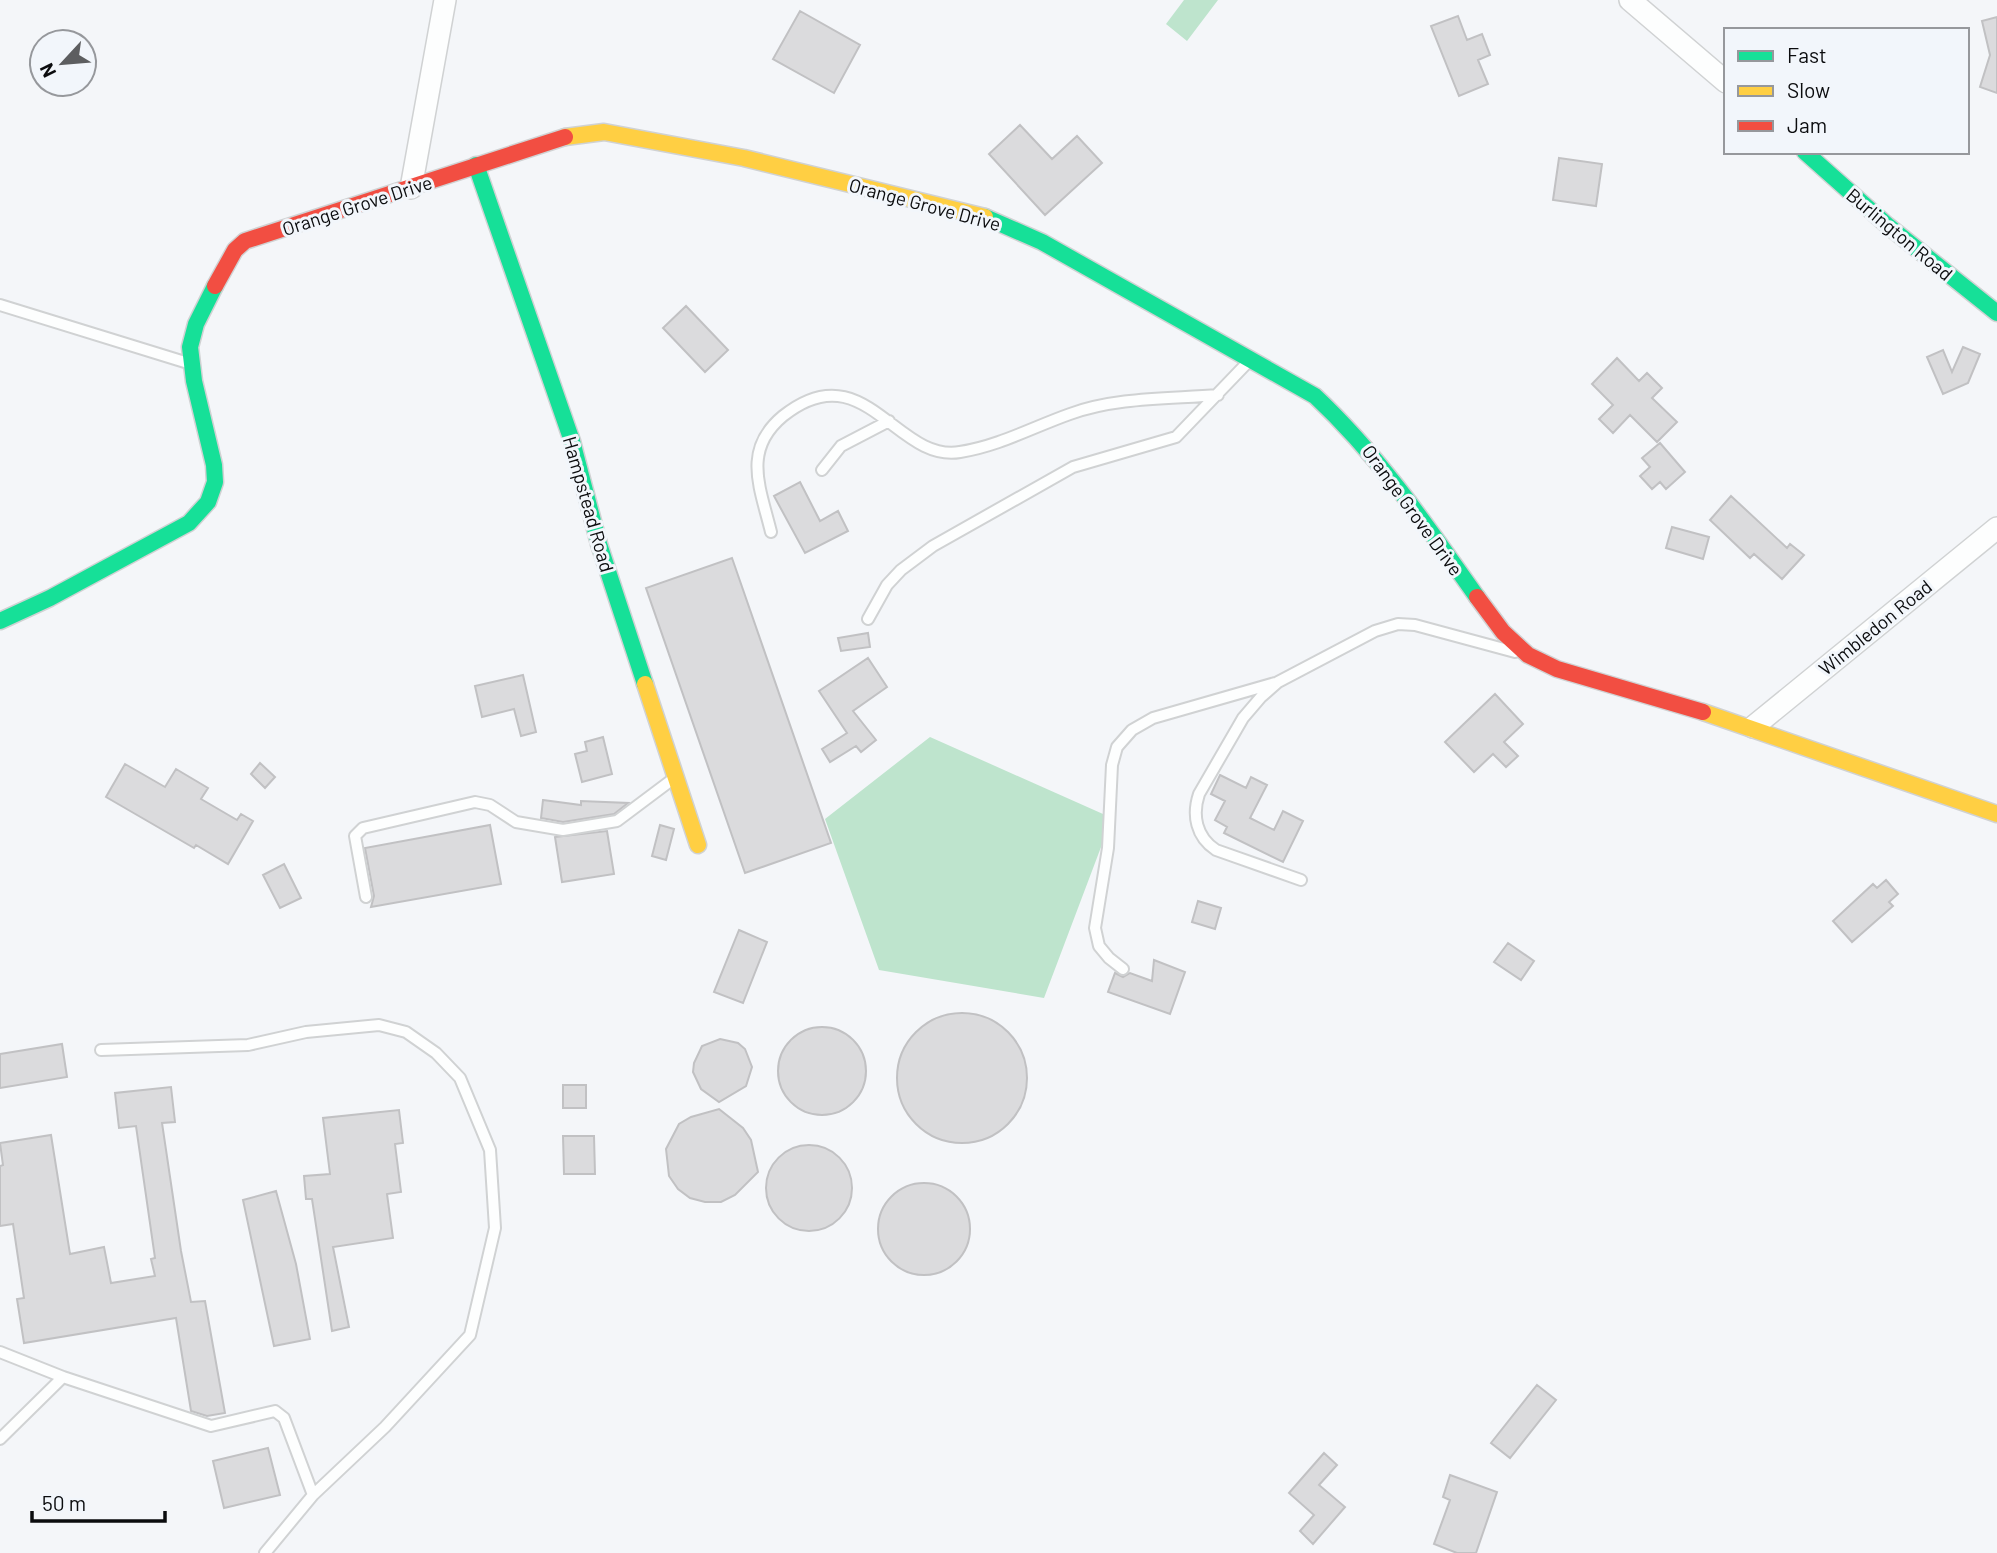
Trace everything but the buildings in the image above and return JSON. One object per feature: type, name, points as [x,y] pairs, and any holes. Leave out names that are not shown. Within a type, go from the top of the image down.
[{"type":"street","points":[[411,188],[445,0]]},
{"type":"street","points":[[1630,0],[1724,80]]},
{"type":"street","name":"Orange Grove Drive","points":[[0,621],[50,598],[189,523],[205,507],[215,491],[214,468],[191,363],[191,339],[235,250],[245,241],[565,137],[604,132],[744,158],[956,209],[994,219],[1042,242],[1315,396],[1346,423],[1375,456],[1503,632],[1528,655],[1557,669],[1753,727],[1997,814]]},
{"type":"street","name":"Burlington Road","points":[[1807,154],[1887,226],[1997,313]]},
{"type":"street","name":"Hampstead Road","points":[[476,165],[572,441],[598,544],[698,845]]},
{"type":"street","name":"Wimbledon Road","points":[[1753,727],[1997,528]]},
{"type":"lane","points":[[0,305],[191,363]]},
{"type":"lane","points":[[868,619],[887,585],[901,570],[933,546],[1073,467],[1176,437],[1250,360]]},
{"type":"lane","points":[[771,532],[757,475],[759,444],[768,428],[790,410],[817,398],[839,396],[864,402],[928,447],[945,453],[959,453],[1001,442],[1069,414],[1100,405],[1218,395]]},
{"type":"lane","points":[[822,470],[841,446],[889,421]]},
{"type":"lane","points":[[1123,969],[1099,946],[1094,928],[1108,848],[1112,765],[1117,747],[1132,730],[1153,718],[1278,682],[1375,631],[1398,624],[1453,634],[1528,655]]},
{"type":"lane","points":[[1278,682],[1249,711],[1229,740],[1199,794],[1195,808],[1196,821],[1207,844],[1216,850],[1301,880]]},
{"type":"lane","points":[[366,897],[355,836],[363,828],[475,802],[490,805],[516,822],[563,830],[617,821],[675,777]]},
{"type":"lane","points":[[101,1050],[248,1045],[306,1032],[379,1025],[406,1032],[436,1053],[460,1078],[490,1150],[495,1228],[470,1335],[376,1436],[313,1495],[265,1553]]},
{"type":"lane","points":[[0,1352],[63,1377],[211,1426],[275,1411],[284,1418],[313,1495]]},
{"type":"lane","points":[[0,1439],[63,1377]]},
{"type":"green space","points":[[1184,0],[1218,0],[1187,41],[1166,24]]},
{"type":"green space","points":[[930,737],[1112,818],[1044,998],[879,970],[825,819]]},
{"type":"traffic: fast","points":[[1807,154],[1887,225],[1997,313]]},
{"type":"traffic: fast","points":[[476,165],[572,441],[599,544],[645,684]]},
{"type":"traffic: fast","points":[[985,217],[1042,242],[1315,396],[1381,467],[1477,597]]},
{"type":"traffic: fast","points":[[0,621],[50,598],[189,523],[208,502],[215,482],[214,465],[194,381],[190,347],[196,324],[215,286]]},
{"type":"traffic: slow","points":[[565,137],[604,132],[744,158],[985,217]]},
{"type":"traffic: slow","points":[[645,684],[698,845]]},
{"type":"traffic: slow","points":[[1703,712],[1997,814]]},
{"type":"traffic: jam","points":[[215,286],[235,250],[245,241],[565,137]]},
{"type":"traffic: jam","points":[[1477,597],[1503,632],[1528,655],[1557,669],[1703,712]]}]
